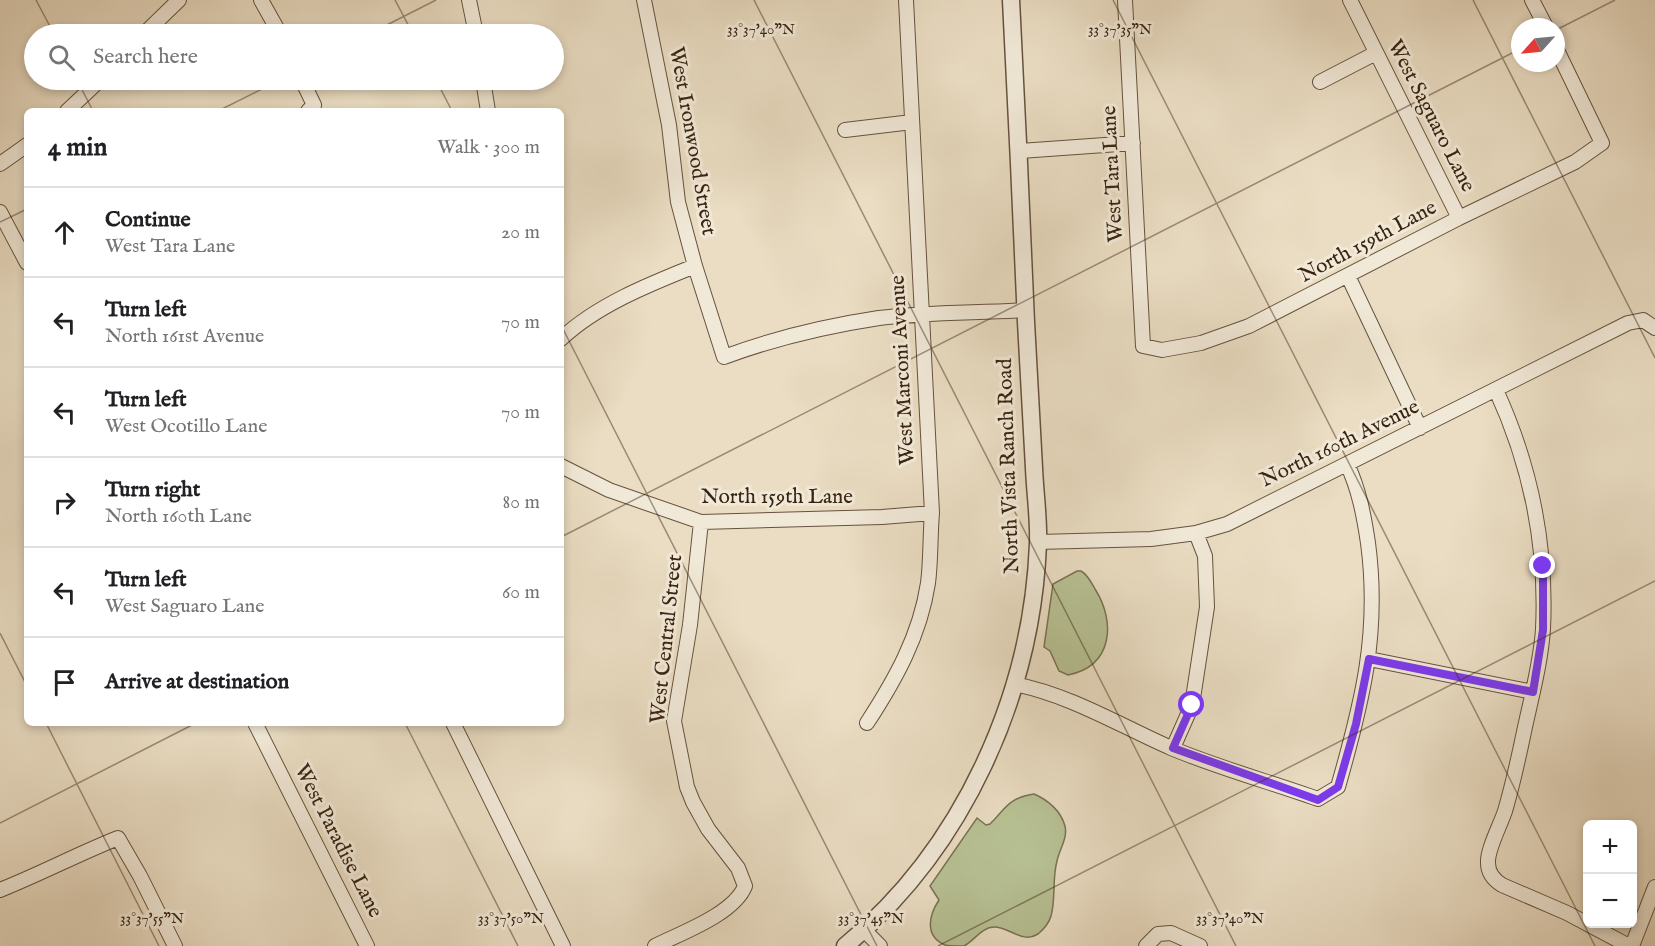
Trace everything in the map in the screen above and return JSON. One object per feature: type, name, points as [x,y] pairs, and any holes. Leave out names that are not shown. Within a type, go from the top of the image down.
[{"type":"street","points":[[154,24],[179,0]]},
{"type":"street","points":[[261,0],[274,24]]},
{"type":"street","points":[[469,0],[474,24]]},
{"type":"street","name":"West Ironwood Street","points":[[644,0],[669,125],[678,202],[695,266],[724,357],[767,341],[812,330],[881,318],[921,315]]},
{"type":"street","name":"West Marconi Avenue","points":[[867,723],[897,675],[916,630],[928,582],[932,513],[906,0]]},
{"type":"street","name":"North Vista Ranch Road","points":[[845,946],[864,930],[920,868],[950,825],[984,764],[1014,684],[1027,641],[1038,542],[1011,0]]},
{"type":"street","name":"West Tara Lane","points":[[1125,0],[1143,346]]},
{"type":"street","name":"West Saguaro Lane","points":[[1350,0],[1459,218]]},
{"type":"street","points":[[1532,0],[1541,18]]},
{"type":"street","points":[[1320,82],[1376,52]]},
{"type":"street","name":"North 159th Lane","points":[[1143,346],[1162,350],[1201,343],[1249,326],[1459,218],[1575,162],[1602,142],[1565,66]]},
{"type":"street","points":[[70,108],[89,90]]},
{"type":"street","points":[[305,90],[311,108]]},
{"type":"street","points":[[485,90],[488,108]]},
{"type":"street","points":[[845,130],[912,122]]},
{"type":"street","points":[[1020,151],[1133,142]]},
{"type":"street","points":[[0,164],[24,147]]},
{"type":"street","points":[[0,212],[24,257]]},
{"type":"street","points":[[564,337],[608,305],[648,284],[695,266]]},
{"type":"street","points":[[1348,276],[1420,428]]},
{"type":"street","points":[[921,315],[1026,310]]},
{"type":"street","name":"North 160th Avenue","points":[[1038,542],[1151,540],[1196,533],[1227,524],[1628,323],[1649,324]]},
{"type":"street","points":[[1496,390],[1508,417],[1532,490],[1543,566],[1543,630],[1533,692],[1510,794],[1488,857],[1491,875],[1502,885],[1567,913],[1630,946],[1655,886]]},
{"type":"street","points":[[1014,684],[1036,688],[1071,701],[1173,748],[1318,800],[1338,787],[1356,724],[1369,659],[1373,619],[1373,578],[1365,521],[1356,483],[1347,464]]},
{"type":"street","name":"North 159th Lane","points":[[564,468],[609,490],[701,522],[882,517],[932,513]]},
{"type":"street","name":"West Central Street","points":[[655,946],[724,910],[742,894],[745,886],[738,868],[708,829],[693,802],[687,787],[674,721],[690,625],[701,522]]},
{"type":"street","points":[[1173,748],[1192,705],[1207,607],[1205,556],[1196,533]]},
{"type":"street","points":[[1369,659],[1533,692]]},
{"type":"street","name":"West Paradise Lane","points":[[257,726],[367,946]]},
{"type":"street","points":[[454,726],[563,946]]},
{"type":"street","points":[[0,890],[41,874],[82,852],[118,838],[175,946]]},
{"type":"street","points":[[864,930],[880,946]]},
{"type":"street","points":[[1146,946],[1158,934],[1171,933],[1200,946]]},
{"type":"green space","points":[[1077,571],[1086,575],[1095,589],[1102,602],[1108,628],[1102,653],[1083,670],[1068,675],[1059,671],[1050,651],[1044,647],[1053,584]]},
{"type":"green space","points":[[1034,794],[1044,799],[1057,811],[1066,830],[1058,857],[1051,916],[1048,923],[1032,937],[1021,936],[994,927],[986,929],[964,946],[945,945],[938,941],[930,925],[939,900],[930,886],[977,818],[986,825],[990,824],[1013,801]]},
{"type":"route","points":[[1192,705],[1173,748],[1318,800],[1338,787],[1356,724],[1369,659],[1533,692],[1543,630],[1543,566]]}]
